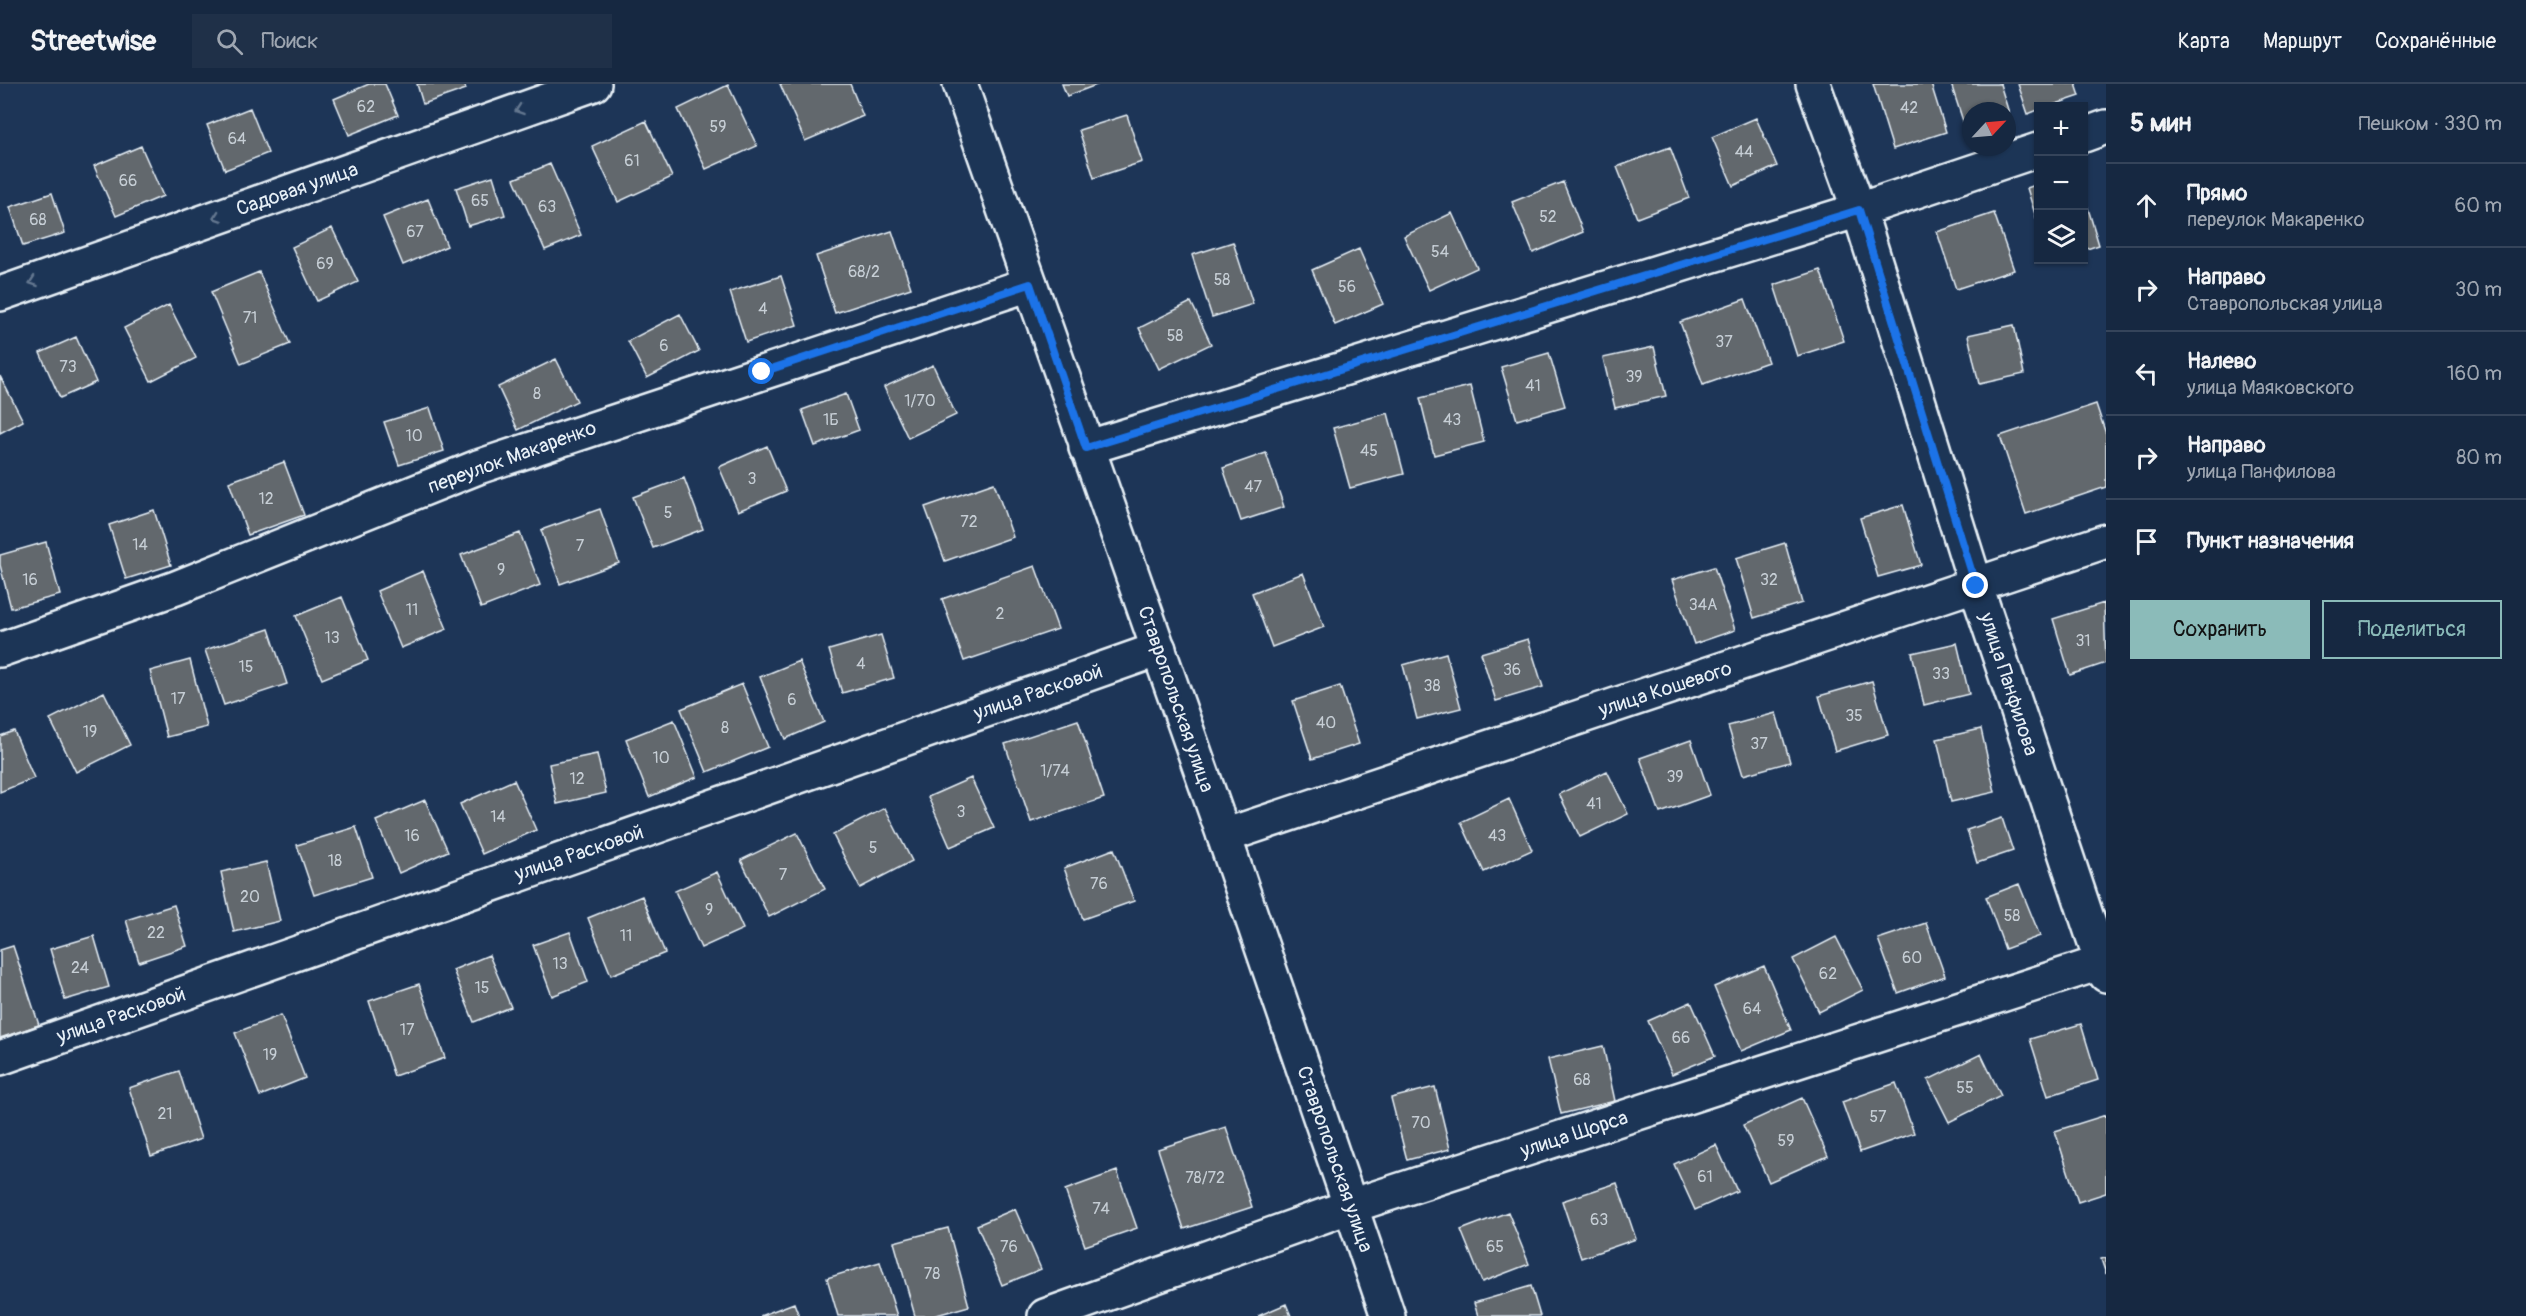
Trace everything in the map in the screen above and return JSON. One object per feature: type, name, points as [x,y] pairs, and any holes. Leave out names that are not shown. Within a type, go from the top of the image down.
[{"type":"street","name":"Садовая улица","points":[[0,294],[594,84]]},
{"type":"street","name":"Ставропольская улица","points":[[960,84],[1224,836],[1388,1316]]},
{"type":"street","name":"улица Панфилова","points":[[1814,84],[1859,210],[1976,586],[2105,966]]},
{"type":"street","points":[[2088,134],[2106,127]]},
{"type":"street","points":[[1086,448],[1859,210],[2034,151]]},
{"type":"street","name":"переулок Макаренко","points":[[0,650],[176,588],[478,467],[1030,284]]},
{"type":"street","name":"улица Кошевого","points":[[1224,836],[2106,541]]},
{"type":"street","name":"улица Расковой","points":[[0,1058],[1159,649]]},
{"type":"street","name":"улица Щорса","points":[[1045,1316],[1351,1206],[2105,966]]},
{"type":"building","points":[[369,84],[385,84],[398,115],[349,135],[334,99]]},
{"type":"building","points":[[417,84],[464,84],[466,89],[423,104]]},
{"type":"building","points":[[780,84],[850,84],[863,116],[805,141]]},
{"type":"building","points":[[1062,84],[1099,84],[1067,96]]},
{"type":"building","points":[[1873,84],[1931,84],[1946,132],[1893,149]]},
{"type":"building","points":[[1951,84],[2000,84],[2006,102],[1962,102],[1962,118]]},
{"type":"building","points":[[2018,84],[2076,84],[2080,96],[2062,102],[2034,102],[2034,112],[2028,114]]},
{"type":"building","points":[[728,85],[757,146],[706,169],[678,109]]},
{"type":"building","points":[[250,108],[268,153],[225,170],[207,125]]},
{"type":"building","points":[[1127,115],[1142,162],[1094,178],[1079,130]]},
{"type":"building","points":[[1756,118],[1777,166],[1733,186],[1712,137]]},
{"type":"building","points":[[646,121],[672,177],[618,202],[592,146]]},
{"type":"building","points":[[141,146],[163,196],[116,216],[94,166]]},
{"type":"building","points":[[1670,147],[1689,198],[1637,218],[1617,167]]},
{"type":"building","points":[[550,164],[581,235],[545,250],[514,179]]},
{"type":"building","points":[[493,176],[505,215],[468,226],[456,188]]},
{"type":"building","points":[[1563,182],[1583,232],[1533,253],[1512,202]]},
{"type":"building","points":[[2034,185],[2034,211],[2027,188]]},
{"type":"building","points":[[52,193],[65,233],[23,246],[10,207]]},
{"type":"building","points":[[428,199],[447,246],[403,265],[383,217]]},
{"type":"building","points":[[2088,208],[2099,245],[2088,249]]},
{"type":"building","points":[[1452,213],[1477,268],[1429,290],[1404,236]]},
{"type":"building","points":[[1994,213],[2014,270],[1956,289],[1937,232]]},
{"type":"building","points":[[332,228],[358,282],[317,301],[292,247]]},
{"type":"building","points":[[892,231],[911,288],[835,313],[816,256]]},
{"type":"building","points":[[1233,242],[1253,304],[1212,317],[1192,255]]},
{"type":"building","points":[[1359,249],[1383,304],[1335,325],[1312,270]]},
{"type":"building","points":[[1820,270],[1844,341],[1797,356],[1774,285]]},
{"type":"building","points":[[259,272],[290,344],[241,364],[211,292]]},
{"type":"building","points":[[781,276],[797,325],[746,342],[730,292]]},
{"type":"building","points":[[1745,299],[1768,362],[1703,385],[1680,322]]},
{"type":"building","points":[[1191,302],[1211,344],[1159,369],[1139,328]]},
{"type":"building","points":[[169,305],[196,358],[151,381],[124,328]]},
{"type":"building","points":[[680,314],[699,351],[647,378],[628,341]]},
{"type":"building","points":[[2014,325],[2024,374],[1979,384],[1968,335]]},
{"type":"building","points":[[76,337],[96,382],[60,398],[40,353]]},
{"type":"building","points":[[1654,347],[1666,396],[1615,408],[1603,358]]},
{"type":"building","points":[[1549,353],[1565,406],[1517,420],[1501,367]]},
{"type":"building","points":[[556,359],[577,401],[518,430],[498,387]]},
{"type":"building","points":[[933,365],[956,415],[908,438],[884,387]]},
{"type":"building","points":[[0,376],[23,421],[0,433]]},
{"type":"building","points":[[1470,386],[1484,442],[1434,455],[1420,398]]},
{"type":"building","points":[[846,394],[859,430],[815,446],[802,410]]},
{"type":"building","points":[[2096,404],[2106,434],[2106,487],[2026,514],[2000,436]]},
{"type":"building","points":[[430,408],[444,451],[399,465],[384,422]]},
{"type":"building","points":[[1388,413],[1404,474],[1350,488],[1333,428]]},
{"type":"building","points":[[767,446],[786,491],[738,511],[719,467]]},
{"type":"building","points":[[1266,453],[1284,507],[1241,521],[1223,468]]},
{"type":"building","points":[[284,462],[304,515],[248,535],[229,482]]},
{"type":"building","points":[[684,478],[703,529],[653,548],[633,497]]},
{"type":"building","points":[[994,483],[1013,537],[945,561],[925,507]]},
{"type":"building","points":[[1903,505],[1921,565],[1878,577],[1860,518]]},
{"type":"building","points":[[600,509],[619,563],[560,584],[541,530]]},
{"type":"building","points":[[154,510],[171,565],[126,579],[109,525]]},
{"type":"building","points":[[520,533],[540,585],[481,608],[461,555]]},
{"type":"building","points":[[46,542],[60,595],[11,608],[0,565],[0,555]]},
{"type":"building","points":[[1785,543],[1802,603],[1754,618],[1736,558]]},
{"type":"building","points":[[1035,566],[1058,629],[964,661],[942,599]]},
{"type":"building","points":[[1714,567],[1735,630],[1694,644],[1672,580]]},
{"type":"building","points":[[423,571],[447,629],[401,648],[377,591]]},
{"type":"building","points":[[1303,573],[1324,627],[1272,647],[1252,593]]},
{"type":"building","points":[[342,597],[368,660],[322,679],[296,616]]},
{"type":"building","points":[[2104,603],[2106,663],[2070,675],[2053,619]]},
{"type":"building","points":[[269,629],[287,684],[224,705],[205,650]]},
{"type":"building","points":[[881,635],[894,678],[842,693],[829,650]]},
{"type":"building","points":[[1528,639],[1543,687],[1496,701],[1481,653]]},
{"type":"building","points":[[1957,643],[1969,694],[1924,705],[1912,653]]},
{"type":"building","points":[[1446,653],[1461,708],[1417,719],[1403,665]]},
{"type":"building","points":[[190,660],[207,727],[167,737],[150,671]]},
{"type":"building","points":[[799,661],[824,722],[785,739],[760,677]]},
{"type":"building","points":[[1872,681],[1888,735],[1835,751],[1819,696]]},
{"type":"building","points":[[742,684],[768,747],[707,772],[681,709]]},
{"type":"building","points":[[1340,686],[1359,744],[1312,759],[1293,701]]},
{"type":"building","points":[[104,692],[130,745],[76,772],[50,719]]},
{"type":"building","points":[[1776,713],[1790,762],[1743,775],[1728,726]]},
{"type":"building","points":[[674,720],[697,777],[649,797],[626,739]]},
{"type":"building","points":[[1078,720],[1104,798],[1031,822],[1005,744]]},
{"type":"building","points":[[1981,729],[1995,792],[1951,802],[1937,739]]},
{"type":"building","points":[[14,731],[34,778],[0,792],[0,736]]},
{"type":"building","points":[[1691,740],[1710,795],[1660,813],[1640,758]]},
{"type":"building","points":[[597,754],[606,793],[557,804],[549,764]]},
{"type":"building","points":[[1607,771],[1628,814],[1580,837],[1559,794]]},
{"type":"building","points":[[971,778],[994,828],[950,847],[928,797]]},
{"type":"building","points":[[514,780],[536,830],[482,854],[460,804]]},
{"type":"building","points":[[1509,799],[1532,850],[1484,872],[1461,822]]},
{"type":"building","points":[[425,800],[448,851],[399,873],[376,821]]},
{"type":"building","points":[[885,808],[912,861],[860,888],[833,835]]},
{"type":"building","points":[[2002,818],[2013,851],[1977,863],[1967,830]]},
{"type":"building","points":[[356,827],[372,877],[314,895],[297,845]]},
{"type":"building","points":[[797,833],[825,889],[769,917],[741,860]]},
{"type":"building","points":[[1114,849],[1134,901],[1083,919],[1064,868]]},
{"type":"building","points":[[266,862],[280,921],[234,932],[221,872]]},
{"type":"building","points":[[717,872],[743,929],[701,948],[675,891]]},
{"type":"building","points":[[2019,884],[2040,936],[2005,949],[1986,897]]},
{"type":"building","points":[[642,896],[665,953],[611,975],[588,918]]},
{"type":"building","points":[[174,905],[187,946],[139,962],[126,920]]},
{"type":"building","points":[[1926,923],[1945,976],[1898,993],[1878,939]]},
{"type":"building","points":[[570,932],[588,982],[552,996],[533,945]]},
{"type":"building","points":[[94,936],[109,987],[65,1000],[50,949]]},
{"type":"building","points":[[1836,937],[1863,990],[1819,1012],[1793,959]]},
{"type":"building","points":[[13,946],[39,1025],[0,1038],[0,950]]},
{"type":"building","points":[[489,955],[511,1007],[474,1022],[453,970]]},
{"type":"building","points":[[1764,966],[1791,1030],[1741,1051],[1714,987]]},
{"type":"building","points":[[419,984],[445,1058],[394,1076],[369,1001]]},
{"type":"building","points":[[1691,1002],[1715,1056],[1672,1074],[1648,1021]]},
{"type":"building","points":[[281,1015],[305,1078],[260,1096],[235,1033]]},
{"type":"building","points":[[2081,1024],[2098,1080],[2048,1096],[2030,1039]]},
{"type":"building","points":[[1603,1046],[1615,1101],[1561,1114],[1548,1059]]},
{"type":"building","points":[[1981,1054],[2001,1096],[1949,1122],[1928,1080]]},
{"type":"building","points":[[179,1071],[201,1139],[151,1156],[129,1088]]},
{"type":"building","points":[[1896,1083],[1914,1133],[1860,1152],[1842,1102]]},
{"type":"building","points":[[1435,1087],[1450,1149],[1407,1160],[1391,1098]]},
{"type":"building","points":[[1802,1098],[1828,1156],[1769,1182],[1743,1125]]},
{"type":"building","points":[[2106,1115],[2106,1193],[2078,1202],[2055,1131]]},
{"type":"building","points":[[1226,1127],[1252,1207],[1184,1229],[1158,1149]]},
{"type":"building","points":[[1716,1145],[1737,1191],[1695,1210],[1674,1164]]},
{"type":"building","points":[[1117,1171],[1137,1228],[1085,1246],[1065,1190]]},
{"type":"building","points":[[1617,1183],[1636,1239],[1581,1258],[1562,1201]]},
{"type":"building","points":[[1015,1209],[1041,1269],[1002,1285],[977,1225]]},
{"type":"building","points":[[1508,1212],[1529,1264],[1482,1282],[1461,1230]]},
{"type":"building","points":[[948,1228],[969,1306],[933,1316],[915,1316],[894,1242]]},
{"type":"building","points":[[2106,1258],[2106,1274],[2101,1259]]},
{"type":"building","points":[[880,1262],[897,1316],[838,1316],[827,1278]]},
{"type":"building","points":[[1531,1286],[1540,1316],[1478,1316],[1474,1303]]},
{"type":"building","points":[[794,1303],[799,1316],[760,1316]]},
{"type":"building","points":[[1286,1304],[1291,1316],[1258,1316]]},
{"type":"route","points":[[762,372],[1030,284],[1086,448],[1859,210],[1976,586]]}]
